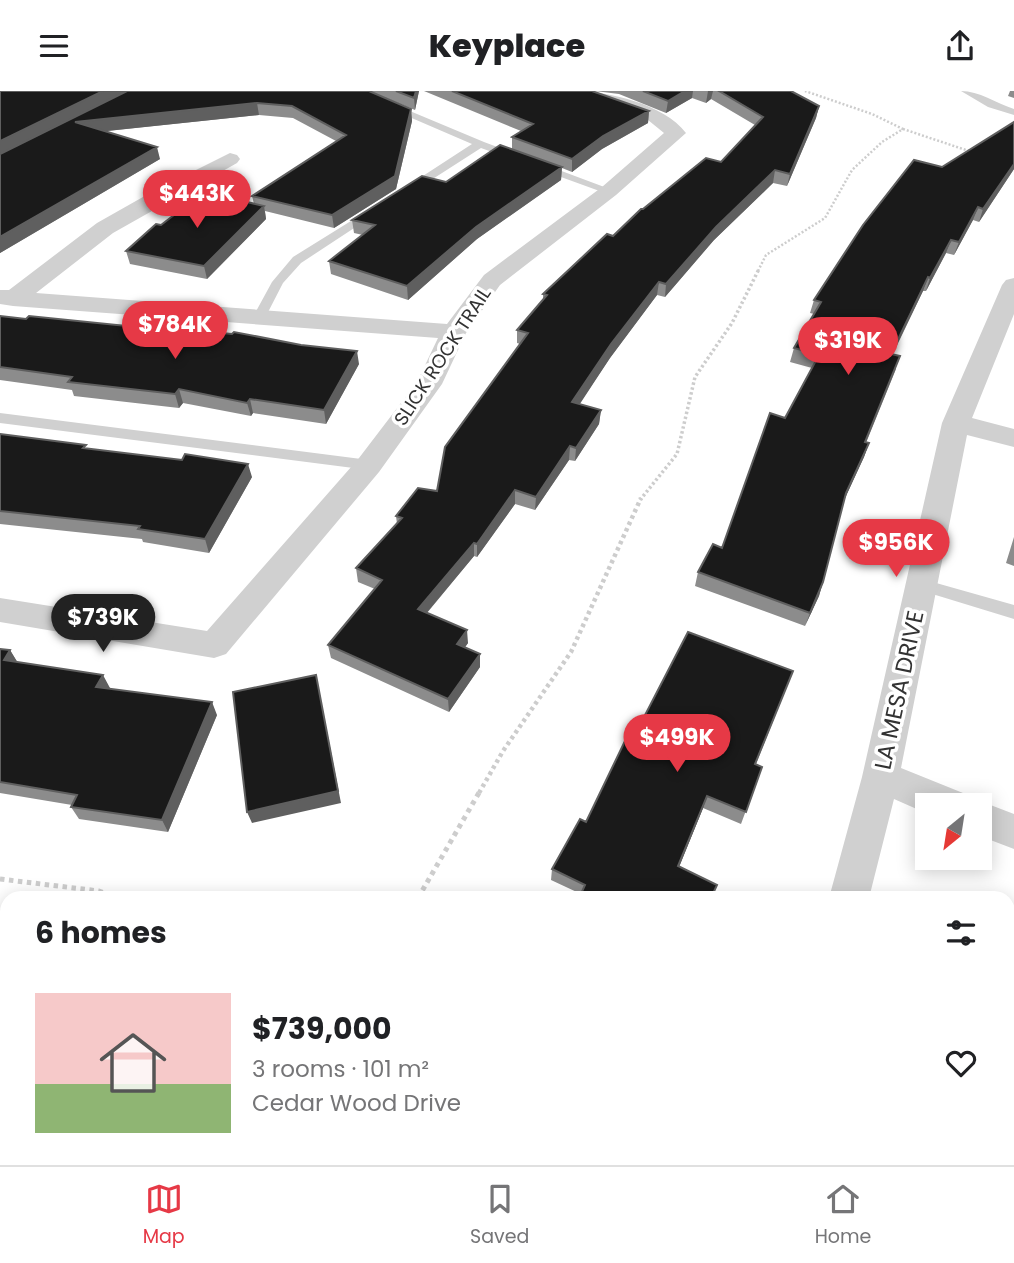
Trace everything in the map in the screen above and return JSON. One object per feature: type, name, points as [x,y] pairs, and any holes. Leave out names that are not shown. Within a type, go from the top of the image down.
[{"type":"street","name":"SLICK ROCK TRAIL","points":[[214,645],[369,465],[429,384],[454,332],[492,280],[609,191],[676,133],[655,116],[583,91]]},
{"type":"street","points":[[6,298],[105,228],[230,159]]},
{"type":"street","name":"LA MESA DRIVE","points":[[851,891],[881,777],[956,423],[1014,285]]},
{"type":"street","points":[[6,298],[260,315],[454,332]]},
{"type":"street","points":[[956,423],[1014,438]]},
{"type":"street","points":[[0,610],[214,645]]},
{"type":"street","points":[[881,777],[920,793]]},
{"type":"street","points":[[992,823],[1014,832]]},
{"type":"lane","points":[[354,91],[480,144],[609,191]]},
{"type":"lane","points":[[966,91],[991,105],[1014,112]]},
{"type":"lane","points":[[400,195],[480,144]]},
{"type":"lane","points":[[260,315],[278,282],[297,260],[377,209]]},
{"type":"lane","points":[[0,418],[369,465]]},
{"type":"lane","points":[[922,585],[1014,612]]},
{"type":"path","points":[[805,91],[977,154]]},
{"type":"path","points":[[422,891],[503,751],[571,652],[643,493],[677,454],[695,377],[732,323],[766,255],[825,218],[852,170],[881,142],[904,129]]},
{"type":"path","points":[[0,879],[99,891]]},
{"type":"building","points":[[0,91],[103,91],[0,141]]},
{"type":"building","points":[[127,91],[369,91],[411,109],[395,176],[332,215],[252,196],[346,135],[292,106],[257,103],[75,122],[157,147],[0,237],[0,154]]},
{"type":"building","points":[[396,91],[416,91],[414,98]]},
{"type":"building","points":[[452,91],[592,91],[649,111],[603,136],[572,159],[512,137],[533,124]]},
{"type":"building","points":[[643,91],[685,91],[668,101]]},
{"type":"building","points":[[719,91],[791,91],[819,106],[790,174],[775,170],[716,227],[666,284],[659,282],[611,344],[572,402],[601,410],[576,448],[570,446],[536,497],[515,490],[477,544],[474,543],[418,609],[467,630],[457,644],[480,654],[448,699],[328,645],[382,580],[356,568],[402,518],[396,516],[418,488],[437,491],[445,447],[528,333],[517,330],[547,295],[543,294],[607,234],[613,236],[641,209],[706,158],[721,162],[763,117]]},
{"type":"building","points":[[1014,122],[1014,164],[983,209],[978,207],[959,242],[951,240],[930,278],[928,277],[891,354],[900,356],[865,442],[869,443],[846,493],[823,582],[810,613],[698,572],[713,544],[722,548],[770,413],[785,418],[819,355],[794,348],[821,302],[814,300],[863,225],[914,160],[942,167]]},
{"type":"building","points":[[500,145],[562,167],[476,227],[407,286],[329,261],[375,225],[352,220],[422,176],[446,182]]},
{"type":"building","points":[[204,192],[264,206],[204,266],[126,251],[156,224],[161,225]]},
{"type":"building","points":[[0,316],[26,319],[29,316],[156,329],[234,332],[301,345],[357,351],[324,410],[250,399],[247,403],[179,389],[175,394],[68,382],[72,377],[0,367]]},
{"type":"building","points":[[0,434],[86,445],[83,448],[182,460],[185,454],[248,464],[205,539],[138,529],[140,526],[0,511]]},
{"type":"building","points":[[688,632],[793,671],[755,764],[762,767],[746,812],[707,796],[678,866],[717,885],[714,891],[582,891],[585,885],[552,869],[580,819],[586,822],[636,718],[642,721]]},
{"type":"building","points":[[0,649],[10,650],[4,660],[103,675],[96,687],[212,702],[162,820],[71,807],[77,795],[0,782]]},
{"type":"building","points":[[316,675],[338,791],[247,812],[233,692]]}]
